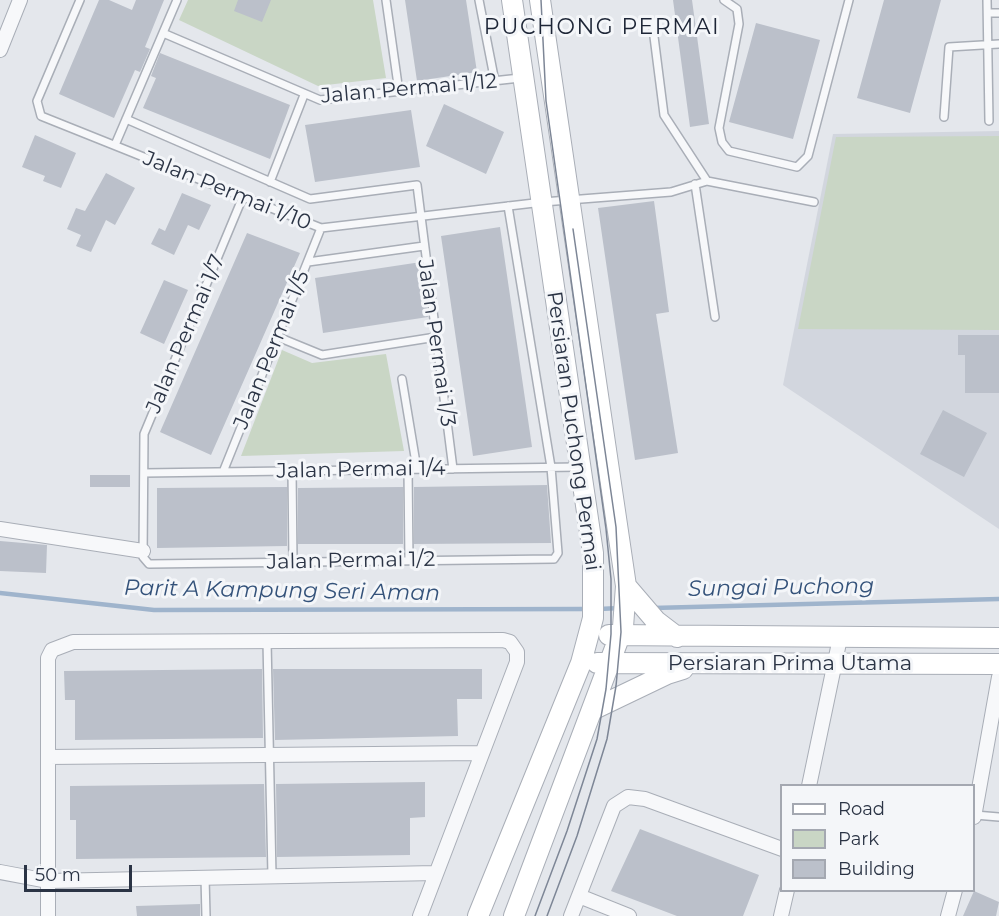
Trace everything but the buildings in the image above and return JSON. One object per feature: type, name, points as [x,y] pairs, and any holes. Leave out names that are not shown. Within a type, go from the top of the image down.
[{"type":"main road","name":"Persiaran Puchong Permai","points":[[478,916],[581,663],[592,626],[593,553],[512,0]]},
{"type":"main road","name":"Persiaran Puchong Permai","points":[[514,916],[594,709],[622,627],[626,586],[540,0]]},
{"type":"main road","points":[[626,586],[652,616],[677,637]]},
{"type":"main road","name":"Persiaran Prima Utama","points":[[592,626],[622,627],[677,637],[999,638]]},
{"type":"main road","name":"Persiaran Prima Utama","points":[[581,663],[999,664]]},
{"type":"main road","points":[[594,709],[667,674],[697,665]]},
{"type":"street","points":[[0,50],[20,0]]},
{"type":"street","points":[[0,529],[144,551]]},
{"type":"street","points":[[48,916],[48,658],[52,650],[64,643],[456,638],[510,642],[517,652],[517,662],[420,916]]},
{"type":"street","points":[[809,784],[840,638]]},
{"type":"street","points":[[975,810],[999,677]]},
{"type":"street","points":[[48,757],[482,753]]},
{"type":"street","points":[[571,916],[614,806],[628,797],[645,799],[780,848]]},
{"type":"street","points":[[0,872],[48,881],[435,873]]},
{"type":"street","points":[[781,916],[787,892]]},
{"type":"street","points":[[948,916],[955,892]]},
{"type":"street","points":[[579,896],[629,916]]},
{"type":"lane","name":"Jalan Permai 1/10","points":[[80,0],[37,101],[41,116],[242,199],[321,228],[543,202],[671,192],[707,181]]},
{"type":"lane","points":[[115,145],[177,0]]},
{"type":"lane","points":[[386,0],[399,92]]},
{"type":"lane","points":[[479,0],[495,82]]},
{"type":"lane","points":[[724,0],[737,9],[739,24],[719,128],[722,142],[729,151],[797,167],[808,156],[849,0]]},
{"type":"lane","points":[[987,0],[988,121]]},
{"type":"lane","points":[[988,13],[999,13]]},
{"type":"lane","points":[[652,21],[664,115],[707,181],[814,202]]},
{"type":"lane","name":"Jalan Permai 1/12","points":[[163,33],[320,100],[524,78]]},
{"type":"lane","points":[[944,117],[949,48],[999,44]]},
{"type":"lane","points":[[270,182],[304,95]]},
{"type":"lane","name":"Jalan Permai 1/10","points":[[126,119],[310,199],[417,185],[420,217]]},
{"type":"lane","points":[[695,184],[715,317]]},
{"type":"lane","name":"Jalan Permai 1/7","points":[[144,473],[144,434],[242,199]]},
{"type":"lane","points":[[508,206],[550,467]]},
{"type":"lane","name":"Jalan Permai 1/3","points":[[420,217],[453,469]]},
{"type":"lane","name":"Jalan Permai 1/5","points":[[223,472],[321,228]]},
{"type":"lane","points":[[308,262],[424,246]]},
{"type":"lane","points":[[278,337],[322,355],[436,338]]},
{"type":"lane","points":[[402,379],[417,469]]},
{"type":"lane","name":"Jalan Permai 1/2","points":[[144,551],[148,564],[554,559],[558,553],[550,467]]},
{"type":"lane","name":"Jalan Permai 1/4","points":[[144,473],[579,467]]},
{"type":"lane","points":[[408,469],[410,561]]},
{"type":"lane","points":[[292,471],[293,562]]},
{"type":"lane","points":[[144,473],[144,551]]},
{"type":"lane","points":[[267,641],[272,876]]},
{"type":"lane","points":[[975,816],[999,817]]},
{"type":"lane","points":[[204,876],[206,916]]},
{"type":"shaded area","points":[[999,131],[999,529],[783,385],[833,134]]},
{"type":"green space","points":[[188,0],[373,0],[386,78],[318,86],[179,20]]},
{"type":"green space","points":[[999,136],[999,330],[798,329],[836,137]]},
{"type":"green space","points":[[282,350],[312,363],[386,354],[404,451],[241,456]]},
{"type":"waterway","name":"Parit A Kampung Seri Aman","points":[[0,593],[154,610],[587,609]]},
{"type":"waterway","name":"Sungai Puchong","points":[[653,608],[999,599]]},
{"type":"waterway","name":"Sungai Puchong","points":[[599,609],[620,608]]},
{"type":"tram line","points":[[535,916],[567,831],[597,739],[606,689],[611,634],[611,579],[606,529],[546,101],[541,0]]},
{"type":"tram line","points":[[547,916],[577,836],[607,739],[616,686],[621,632],[616,527],[573,229]]},
{"type":"district","name":"PUCHONG PERMAI","points":[[602,28]]}]
